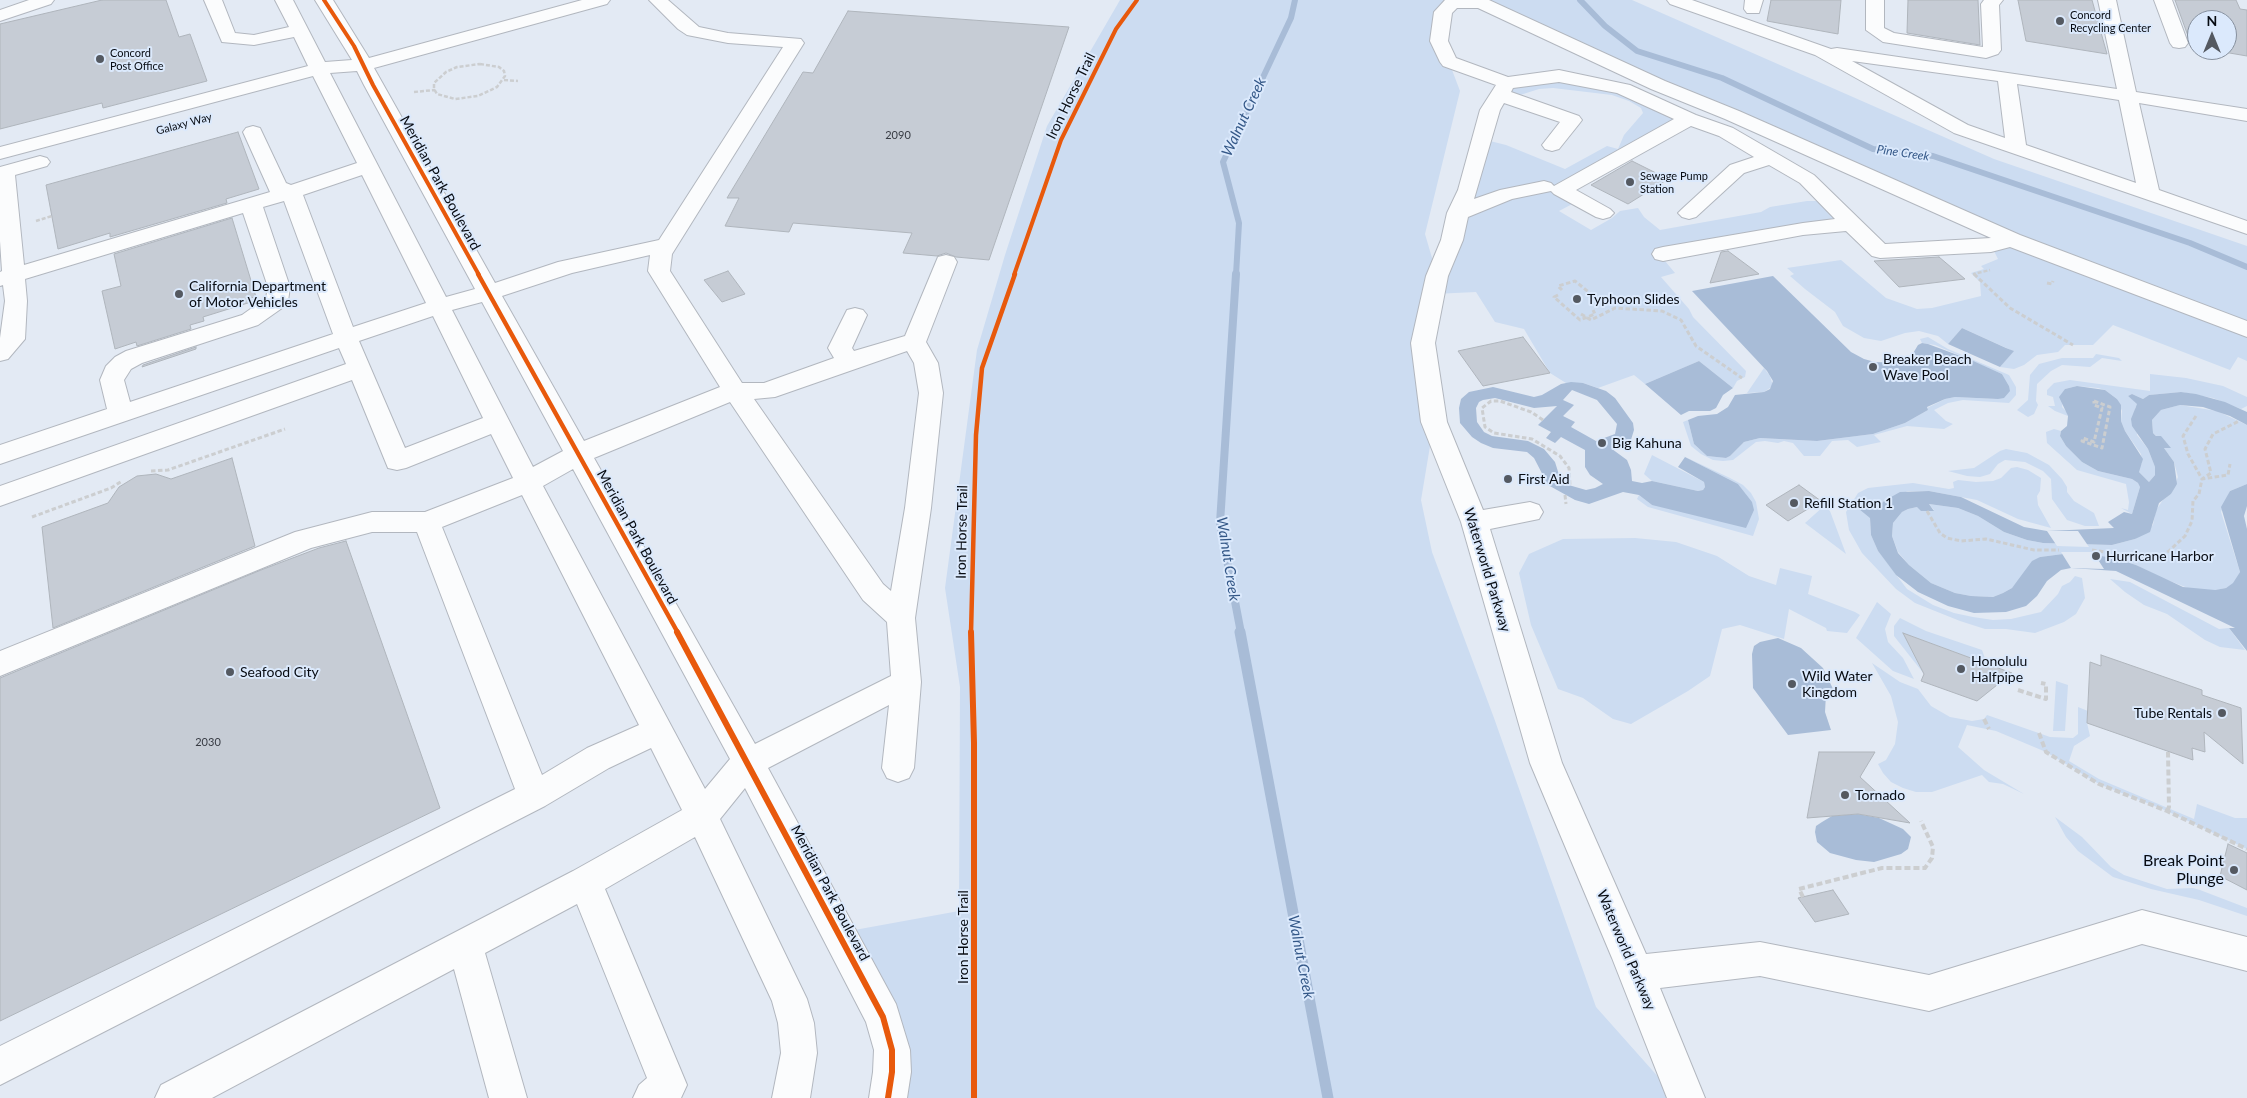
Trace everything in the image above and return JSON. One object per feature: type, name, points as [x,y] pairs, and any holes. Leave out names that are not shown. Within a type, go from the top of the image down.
[{"type":"street","points":[[0,16],[45,0]]},
{"type":"street","points":[[213,0],[228,38],[254,40],[299,30]]},
{"type":"street","points":[[284,0],[497,422],[658,731],[789,999],[796,1023],[799,1053],[792,1095]]},
{"type":"street","name":"Meridian Park Boulevard","points":[[324,0],[364,65],[377,93],[723,714],[883,1017],[892,1050],[892,1072],[888,1098]]},
{"type":"street","name":"Galaxy Way","points":[[2,166],[602,0]]},
{"type":"street","points":[[658,0],[693,31],[728,38],[794,43],[666,245],[661,254],[660,271],[735,392],[873,592],[901,618]]},
{"type":"street","points":[[1676,0],[1759,31],[1821,51],[2007,77],[2247,115]]},
{"type":"street","points":[[1875,0],[1874,30],[1890,38],[1986,53],[1992,50],[1990,4],[1994,0]]},
{"type":"street","points":[[2107,0],[2149,194]]},
{"type":"street","points":[[2163,0],[2179,43]]},
{"type":"street","points":[[1552,145],[1572,120],[1449,62],[1438,41],[1443,12],[1452,3],[1481,3],[1658,85],[1732,115],[2012,240],[2247,329]]},
{"type":"street","points":[[1821,51],[1961,129],[2247,228]]},
{"type":"street","name":"Galaxy Way","points":[[217,115],[324,76]]},
{"type":"street","points":[[1504,89],[1559,76],[1623,89],[1689,119],[1726,132],[1807,179],[1880,251],[1991,245],[2012,240]]},
{"type":"street","points":[[2007,77],[2016,148]]},
{"type":"street","name":"Waterworld Parkway","points":[[1504,89],[1490,110],[1472,176],[1458,213],[1452,240],[1437,276],[1423,343],[1434,422],[1474,522],[1546,764],[1636,973],[1686,1098]]},
{"type":"street","points":[[1458,213],[1507,194],[1552,189],[1689,119]]},
{"type":"street","points":[[253,132],[277,186],[291,192],[346,338],[397,461],[497,422]]},
{"type":"street","points":[[1689,213],[1737,169],[1771,158]]},
{"type":"street","points":[[0,353],[13,338],[16,301],[7,277],[2,166],[53,159]]},
{"type":"street","points":[[7,277],[291,192],[369,166]]},
{"type":"street","points":[[1472,176],[1552,189],[1603,213]]},
{"type":"street","points":[[121,414],[112,380],[115,372],[123,363],[134,357],[250,320],[277,301],[279,287],[251,204]]},
{"type":"street","points":[[1663,254],[1803,229],[1851,224]]},
{"type":"street","points":[[0,456],[439,306],[489,293],[566,267],[666,245]]},
{"type":"street","points":[[914,342],[946,262]]},
{"type":"street","points":[[848,362],[840,348],[855,315]]},
{"type":"street","points":[[0,664],[305,539],[372,522],[427,522],[528,482],[578,454],[735,392],[766,392],[891,347],[914,342]]},
{"type":"street","points":[[898,768],[906,682],[901,618],[918,508],[932,393],[926,363],[914,342]]},
{"type":"street","points":[[0,496],[360,368]]},
{"type":"street","points":[[1474,522],[1530,512]]},
{"type":"street","points":[[427,522],[534,796]]},
{"type":"street","points":[[174,1098],[585,882],[700,817],[748,764],[906,682]]},
{"type":"street","points":[[0,1066],[534,796],[598,758],[658,731]]},
{"type":"street","points":[[585,882],[668,1085],[652,1098]]},
{"type":"street","points":[[1636,973],[1760,959],[1929,993],[2142,927],[2247,954]]},
{"type":"street","points":[[465,945],[508,1098]]},
{"type":"path","points":[[435,90],[434,83],[439,77],[468,64],[499,67],[504,71],[504,80]]},
{"type":"path","points":[[414,92],[435,90],[445,97],[466,98],[488,92],[504,80],[518,80]]},
{"type":"path","points":[[1998,269],[1974,274],[2010,308],[2073,345]]},
{"type":"path","points":[[1562,290],[1558,286],[1575,281],[1601,302],[1597,304]]},
{"type":"path","points":[[2047,283],[2052,284],[2053,281]]},
{"type":"path","points":[[1558,295],[1554,297],[1580,320],[1595,314],[1593,310]]},
{"type":"path","points":[[1582,314],[1591,320],[1606,310],[1615,308],[1662,311],[1681,320],[1696,346],[1742,378]]},
{"type":"path","points":[[1543,420],[1531,412],[1500,401],[1491,401],[1482,408],[1485,427],[1494,433],[1532,439],[1560,456],[1569,468],[1570,486]]},
{"type":"path","points":[[2094,401],[2110,407],[2102,448],[2082,441],[2083,438],[2094,442],[2102,408],[2094,405],[2094,401]]},
{"type":"path","points":[[2092,550],[2115,552],[2144,558],[2158,557],[2169,551],[2185,536],[2192,521],[2193,501],[2200,494],[2202,479],[2188,454],[2183,436],[2196,416]]},
{"type":"path","points":[[2202,479],[2210,473],[2204,449],[2213,434],[2239,421]]},
{"type":"path","points":[[146,472],[168,470],[285,429]]},
{"type":"path","points":[[2202,479],[2228,475],[2230,464]]},
{"type":"path","points":[[32,517],[111,488],[128,477]]},
{"type":"path","points":[[1565,495],[1566,504]]},
{"type":"path","points":[[1927,511],[1940,532],[1947,538],[1961,540],[1986,539],[2034,550],[2059,550]]},
{"type":"path","points":[[2018,690],[2046,699],[2046,684],[2041,683]]},
{"type":"path","points":[[1984,719],[1989,729]]},
{"type":"path","points":[[2039,733],[2046,752],[2098,784],[2167,811],[2247,849]]},
{"type":"path","points":[[2167,811],[2169,807],[2168,752]]},
{"type":"path","points":[[1803,897],[1799,889],[1873,870],[1882,868],[1925,868],[1932,858],[1932,848],[1921,821]]},
{"type":"shaded area","points":[[1120,0],[1632,0],[1994,159],[2247,246],[2247,361],[2238,357],[2230,370],[2113,325],[2093,345],[2065,345],[2058,352],[2037,355],[2024,365],[2014,369],[2000,367],[2013,351],[1962,328],[1948,344],[1938,336],[1919,331],[1905,333],[1881,341],[1864,338],[1843,326],[1835,312],[1790,276],[1794,274],[1787,268],[1841,260],[1886,298],[1917,309],[1932,308],[1981,296],[1980,282],[1971,273],[1984,269],[1981,266],[1998,259],[1991,245],[2011,241],[1481,3],[1452,3],[1443,12],[1449,62],[1460,91],[1425,234],[1437,275],[1482,139],[1506,145],[1565,169],[1607,146],[1618,149],[1624,135],[1643,113],[1641,108],[1629,101],[1612,95],[1553,88],[1539,89],[1517,96],[1503,91],[1507,83],[1581,80],[1689,119],[1561,190],[1580,200],[1559,211],[1591,230],[1620,211],[1638,208],[1644,217],[1660,230],[1761,212],[1770,207],[1807,201],[1829,201],[1851,224],[1665,261],[1675,273],[1661,277],[1689,309],[1693,317],[1746,371],[1745,377],[1737,381],[1733,388],[1699,361],[1645,384],[1634,375],[1598,388],[1583,383],[1566,383],[1550,373],[1524,329],[1495,322],[1476,292],[1434,294],[1434,422],[1421,500],[1432,552],[1494,718],[1596,1007],[1677,1098],[888,1098],[892,1072],[838,933],[959,911],[960,687],[945,588],[977,350],[1005,255],[1047,126]]},
{"type":"shaded area","name":"Breaker Beach Wave Pool","points":[[1773,276],[1851,352],[1864,359],[1875,362],[1900,363],[1909,360],[1918,345],[1922,343],[1928,344],[2002,374],[2010,391],[2004,398],[1998,399],[1955,397],[1945,399],[1927,407],[1928,410],[1905,423],[1873,434],[1817,441],[1760,438],[1744,442],[1726,458],[1707,456],[1694,444],[1688,420],[1698,416],[1717,414],[1728,407],[1735,395],[1764,392],[1770,389],[1773,381],[1767,371],[1692,291]]},
{"type":"shaded area","points":[[1962,328],[2014,351],[2000,367],[1948,344]]},
{"type":"shaded area","points":[[1928,337],[1948,349],[2009,375],[2016,387],[2016,395],[2009,403],[1963,400],[1948,403],[1934,410],[1946,421],[1953,424],[1944,429],[1907,426],[1874,435],[1881,442],[1857,447],[1848,440],[1832,441],[1820,456],[1804,456],[1793,443],[1765,441],[1756,442],[1733,460],[1723,461],[1713,460],[1691,446],[1683,422],[1688,420],[1694,444],[1707,456],[1726,458],[1744,442],[1760,438],[1817,441],[1873,434],[1905,423],[1928,410],[1927,408],[1945,399],[1955,397],[1998,399],[2009,386],[2002,374],[1935,345],[1922,343],[1920,339]]},
{"type":"shaded area","points":[[2096,354],[2119,358],[2122,361],[2102,358],[2090,367],[2062,365],[2051,371],[2037,384],[2036,401],[2038,405],[2034,414],[2028,417],[2017,410],[2028,400],[2030,375],[2039,364],[2062,358],[2093,358]]},
{"type":"shaded area","points":[[1699,361],[1733,388],[1723,395],[1716,408],[1710,411],[1689,411],[1681,415],[1645,384]]},
{"type":"shaded area","points":[[1764,368],[1770,376],[1773,386],[1764,392],[1747,393]]},
{"type":"shaded area","points":[[2150,374],[2186,378],[2223,386],[2247,397],[2247,406],[2241,409],[2213,398],[2181,392],[2149,395],[2143,399],[2132,394],[2128,396],[2138,404],[2135,408],[2137,435],[2148,449],[2155,467],[2155,475],[2149,482],[2139,472],[2138,468],[2142,463],[2141,454],[2125,431],[2121,421],[2122,411],[2117,399],[2105,390],[2098,388],[2077,386],[2065,389],[2062,407],[2068,416],[2048,406],[2055,406],[2053,397],[2047,395],[2047,390],[2054,383],[2070,380],[2150,391]]},
{"type":"shaded area","points":[[1571,382],[1583,383],[1606,391],[1615,398],[1633,423],[1634,430],[1630,443],[1612,449],[1627,460],[1631,470],[1632,481],[1642,483],[1652,481],[1698,491],[1703,490],[1705,487],[1704,482],[1678,467],[1685,457],[1738,484],[1752,502],[1754,510],[1746,528],[1652,505],[1639,495],[1623,492],[1589,504],[1575,500],[1548,485],[1534,458],[1527,452],[1493,448],[1481,443],[1472,437],[1460,423],[1459,408],[1461,399],[1469,392],[1493,387],[1534,397],[1542,395],[1561,384]],"holes":[[[1572,390],[1597,400],[1617,424],[1615,434],[1596,441],[1571,427],[1575,422],[1563,416],[1574,405],[1563,400]],[[1495,398],[1534,408],[1557,406],[1538,425],[1551,432],[1546,438],[1555,443],[1561,437],[1585,450],[1585,467],[1590,475],[1603,484],[1586,490],[1565,484],[1560,478],[1555,462],[1544,449],[1528,441],[1492,436],[1484,432],[1477,422],[1476,408],[1479,402]]]},
{"type":"shaded area","points":[[2077,386],[2105,390],[2117,399],[2121,405],[2121,421],[2125,431],[2143,459],[2139,472],[2149,482],[2155,475],[2155,467],[2148,449],[2132,426],[2131,419],[2137,404],[2128,396],[2132,394],[2143,399],[2149,395],[2181,392],[2196,394],[2225,402],[2247,412],[2247,425],[2230,416],[2203,407],[2180,405],[2161,410],[2152,420],[2153,433],[2156,436],[2161,436],[2171,448],[2164,448],[2174,462],[2177,484],[2171,494],[2159,503],[2150,532],[2135,539],[2112,545],[2043,543],[2004,532],[1978,516],[1958,508],[1929,504],[1934,511],[1921,511],[1917,507],[1908,509],[1902,512],[1893,523],[1892,536],[1898,553],[1931,583],[1955,593],[1971,596],[1993,597],[2003,593],[2012,588],[2032,561],[2040,557],[2063,554],[2095,555],[2114,558],[2136,565],[2183,587],[2215,590],[2226,588],[2233,583],[2240,572],[2221,507],[2230,491],[2247,484],[2247,506],[2244,516],[2247,529],[2247,651],[2229,628],[2235,628],[2116,571],[2071,568],[2061,570],[2047,581],[2037,596],[2026,606],[2006,612],[1974,613],[1948,606],[1918,592],[1896,575],[1878,551],[1871,535],[1870,518],[1859,509],[1863,503],[1876,509],[1884,501],[1900,492],[1929,491],[1961,497],[2024,527],[2047,531],[2114,528],[2108,522],[2124,512],[2132,514],[2140,487],[2138,483],[2132,479],[2098,471],[2082,462],[2066,446],[2060,436],[2061,431],[2067,426],[2068,416],[2059,397],[2065,389]]},
{"type":"shaded area","points":[[2180,405],[2217,411],[2247,425],[2247,484],[2230,491],[2221,512],[2240,572],[2234,583],[2226,588],[2193,590],[2136,565],[2114,558],[2095,555],[2063,554],[2040,557],[2012,588],[2003,593],[1993,597],[1971,596],[1955,593],[1931,583],[1909,565],[1898,552],[1892,536],[1893,523],[1902,512],[1908,509],[1917,507],[1934,510],[1929,504],[1958,508],[1978,516],[2004,532],[2043,543],[2112,545],[2135,539],[2153,525],[2156,510],[2163,500],[2171,494],[2178,477],[2174,462],[2164,448],[2170,448],[2153,433],[2152,420],[2161,410]]},
{"type":"shaded area","points":[[2054,429],[2061,431],[2060,436],[2066,446],[2082,462],[2098,471],[2132,479],[2138,483],[2140,487],[2132,514],[2121,508],[2128,510],[2129,502],[2126,484],[2077,470],[2047,443],[2046,432]]},
{"type":"shaded area","points":[[2006,449],[2027,453],[2049,465],[2062,479],[2067,487],[2067,492],[2074,501],[2094,513],[2099,526],[2085,526],[2067,520],[2052,499],[2051,479],[2043,471],[2025,462],[2005,460],[1998,464],[1990,474],[1980,477],[1948,471],[1974,468]]},
{"type":"shaded area","points":[[1652,455],[1704,482],[1705,487],[1703,490],[1698,491],[1652,481],[1644,474]]},
{"type":"shaded area","points":[[1681,455],[1743,485],[1751,493],[1756,502],[1759,519],[1753,536],[1648,507],[1637,499],[1639,495],[1652,505],[1746,495],[1738,484]]},
{"type":"shaded area","points":[[2017,467],[2028,470],[2041,478],[2040,491],[2037,496],[2038,505],[2051,528],[2018,519],[1977,500],[1929,491],[1908,491],[1884,501],[1876,509],[1870,518],[1871,535],[1878,551],[1907,589],[1933,605],[1954,613],[1973,617],[1993,620],[2011,619],[2041,612],[2058,594],[2062,586],[2070,582],[2075,576],[2082,578],[2085,598],[2076,614],[2064,622],[2035,633],[2006,629],[1985,629],[1915,603],[1896,589],[1862,553],[1849,530],[1846,512],[1858,493],[1868,488],[1913,483],[1949,489],[1954,488],[1953,482],[1958,480],[1993,481],[2001,478],[2011,468]]},
{"type":"shaded area","points":[[1824,506],[1830,511],[1846,554],[1805,523]]},
{"type":"shaded area","points":[[1635,538],[1676,542],[1717,556],[1749,576],[1776,585],[1780,568],[1812,576],[1808,594],[1860,615],[1847,633],[1827,631],[1826,628],[1789,609],[1784,639],[1740,625],[1722,629],[1710,676],[1631,724],[1613,719],[1583,698],[1558,689],[1531,625],[1519,573],[1529,554],[1563,539]]},
{"type":"shaded area","points":[[2110,579],[2130,582],[2219,629],[2229,628],[2245,650],[2220,647],[2205,640],[2167,614],[2144,605]]},
{"type":"shaded area","points":[[1877,602],[1891,614],[1885,629],[1888,642],[1903,658],[1914,679],[1893,671],[1856,638]]},
{"type":"shaded area","points":[[1900,618],[1926,631],[1982,650],[1987,664],[1911,636],[1909,643],[1924,674],[1894,636],[1894,626]]},
{"type":"shaded area","name":"Wild Water Kingdom","points":[[1778,638],[1801,648],[1823,668],[1834,691],[1826,694],[1825,712],[1831,730],[1788,735],[1753,688],[1752,654],[1754,646],[1760,642]]},
{"type":"shaded area","points":[[1872,663],[1900,682],[1918,689],[1931,706],[1950,717],[1972,721],[1984,719],[1987,715],[2050,737],[2073,738],[2078,734],[2078,707],[2088,711],[2087,723],[2090,736],[2074,746],[2069,761],[2099,779],[2194,819],[2197,804],[2235,818],[2247,818],[2247,849],[2167,811],[2099,784],[2046,752],[1996,731],[1967,725],[1958,747],[1984,770],[2024,794],[2003,784],[1989,782],[1982,775],[1932,792],[1916,792],[1903,788],[1891,782],[1878,764],[1886,760],[1895,744],[1898,722],[1891,696]]},
{"type":"shaded area","points":[[2056,681],[2068,685],[2065,731],[2053,731]]},
{"type":"shaded area","points":[[1858,814],[1879,818],[1903,829],[1911,837],[1908,849],[1901,854],[1874,862],[1856,860],[1830,853],[1817,842],[1816,826],[1832,816]]},
{"type":"shaded area","points":[[2055,817],[2082,837],[2111,867],[2124,875],[2167,889],[2193,888],[2200,890],[2247,908],[2247,916],[2199,900],[2151,889],[2113,877],[2078,851],[2066,837]]},
{"type":"pier","points":[[2047,531],[2078,531],[2089,547],[2057,546]]},
{"type":"pier","points":[[2061,552],[2093,552],[2104,569],[2071,568]]},
{"type":"building","name":"Concord Post Office","points":[[102,0],[166,0],[179,37],[190,34],[207,81],[103,108],[102,103],[0,129],[0,24]]},
{"type":"building","points":[[1771,0],[1841,0],[1838,34],[1767,21]]},
{"type":"building","points":[[1908,0],[1978,0],[1980,45],[1907,33]]},
{"type":"building","name":"Concord Recycling Center","points":[[2018,0],[2092,0],[2107,54],[2026,41]]},
{"type":"building","points":[[2175,0],[2236,0],[2240,9],[2247,10],[2247,56],[2237,54],[2237,10],[2187,10],[2187,33]]},
{"type":"building","points":[[848,11],[1069,27],[989,260],[956,257],[946,253],[937,256],[903,253],[912,233],[793,223],[789,232],[725,226],[739,198],[727,198],[803,72],[813,73]]},
{"type":"building","points":[[238,132],[259,189],[226,199],[227,203],[110,237],[110,233],[58,249],[46,185]]},
{"type":"building","name":"Sewage Pump Station","points":[[1632,161],[1668,179],[1628,204],[1591,185]]},
{"type":"building","name":"California Department of Motor Vehicles","points":[[232,218],[256,297],[250,298],[251,302],[203,317],[204,321],[190,325],[191,329],[137,346],[136,342],[115,349],[102,291],[121,286],[114,254]]},
{"type":"building","points":[[1728,251],[1759,274],[1710,283],[1721,252]]},
{"type":"building","points":[[1939,257],[1965,279],[1899,287],[1874,261]]},
{"type":"building","points":[[728,271],[745,294],[722,302],[704,280]]},
{"type":"building","points":[[1523,337],[1550,373],[1483,386],[1458,351]]},
{"type":"building","points":[[196,347],[196,349],[142,367],[143,365]]},
{"type":"building","points":[[232,458],[255,546],[53,628],[42,527],[108,503],[119,487],[137,476],[156,474],[171,479]]},
{"type":"building","name":"Refill Station 1","points":[[1799,485],[1821,501],[1788,521],[1766,505]]},
{"type":"building","points":[[346,541],[440,808],[0,1021],[0,678],[261,570],[319,548]]},
{"type":"building","name":"Honolulu Halfpipe","points":[[1903,633],[2012,673],[1977,701],[1921,681],[1924,674]]},
{"type":"building","points":[[2101,655],[2202,690],[2202,695],[2241,708],[2243,764],[2204,732],[2205,752],[2192,748],[2193,760],[2087,723],[2090,662],[2101,666]]},
{"type":"building","name":"Tornado","points":[[1819,752],[1875,752],[1860,777],[1910,823],[1858,814],[1807,818]]},
{"type":"building","name":"Break Point Plunge","points":[[2228,844],[2247,853],[2247,890],[2220,876]]},
{"type":"building","points":[[1833,890],[1849,914],[1815,922],[1798,898]]},
{"type":"waterway","name":"Walnut Creek","points":[[1236,275],[1239,223],[1223,162],[1291,18],[1295,0]]},
{"type":"waterway","name":"Pine Creek","points":[[1580,0],[1605,26],[1637,51],[1722,78],[1873,149],[1933,156],[2190,243],[2247,267]]},
{"type":"waterway","name":"Walnut Creek","points":[[1236,274],[1220,523],[1241,633]]},
{"type":"waterway","name":"Walnut Creek","points":[[1240,632],[1328,1098]]},
{"type":"cycle path","points":[[324,0],[354,46],[373,85],[723,715],[883,1017],[892,1050],[892,1072],[888,1098]]},
{"type":"cycle path","name":"Iron Horse Trail","points":[[974,1098],[974,743],[971,633],[976,435],[982,368],[1061,140],[1116,29],[1137,0]]},
{"type":"place","name":"Concord Recycling Center","points":[[2060,21]]},
{"type":"place","name":"Concord Post Office","points":[[100,59]]},
{"type":"place","name":"Sewage Pump Station","points":[[1630,182]]},
{"type":"place","name":"California Department of Motor Vehicles","points":[[179,294]]},
{"type":"place","name":"Typhoon Slides","points":[[1577,299]]},
{"type":"place","name":"Breaker Beach Wave Pool","points":[[1873,367]]},
{"type":"place","name":"Big Kahuna","points":[[1602,443]]},
{"type":"place","name":"First Aid","points":[[1508,479]]},
{"type":"place","name":"Refill Station 1","points":[[1794,503]]},
{"type":"place","name":"Hurricane Harbor","points":[[2096,556]]},
{"type":"place","name":"Honolulu Halfpipe","points":[[1961,669]]},
{"type":"place","name":"Seafood City","points":[[230,672]]},
{"type":"place","name":"Wild Water Kingdom","points":[[1792,684]]},
{"type":"place","name":"Tube Rentals","points":[[2222,713]]},
{"type":"place","name":"Tornado","points":[[1845,795]]},
{"type":"place","name":"Break Point Plunge","points":[[2234,870]]}]
